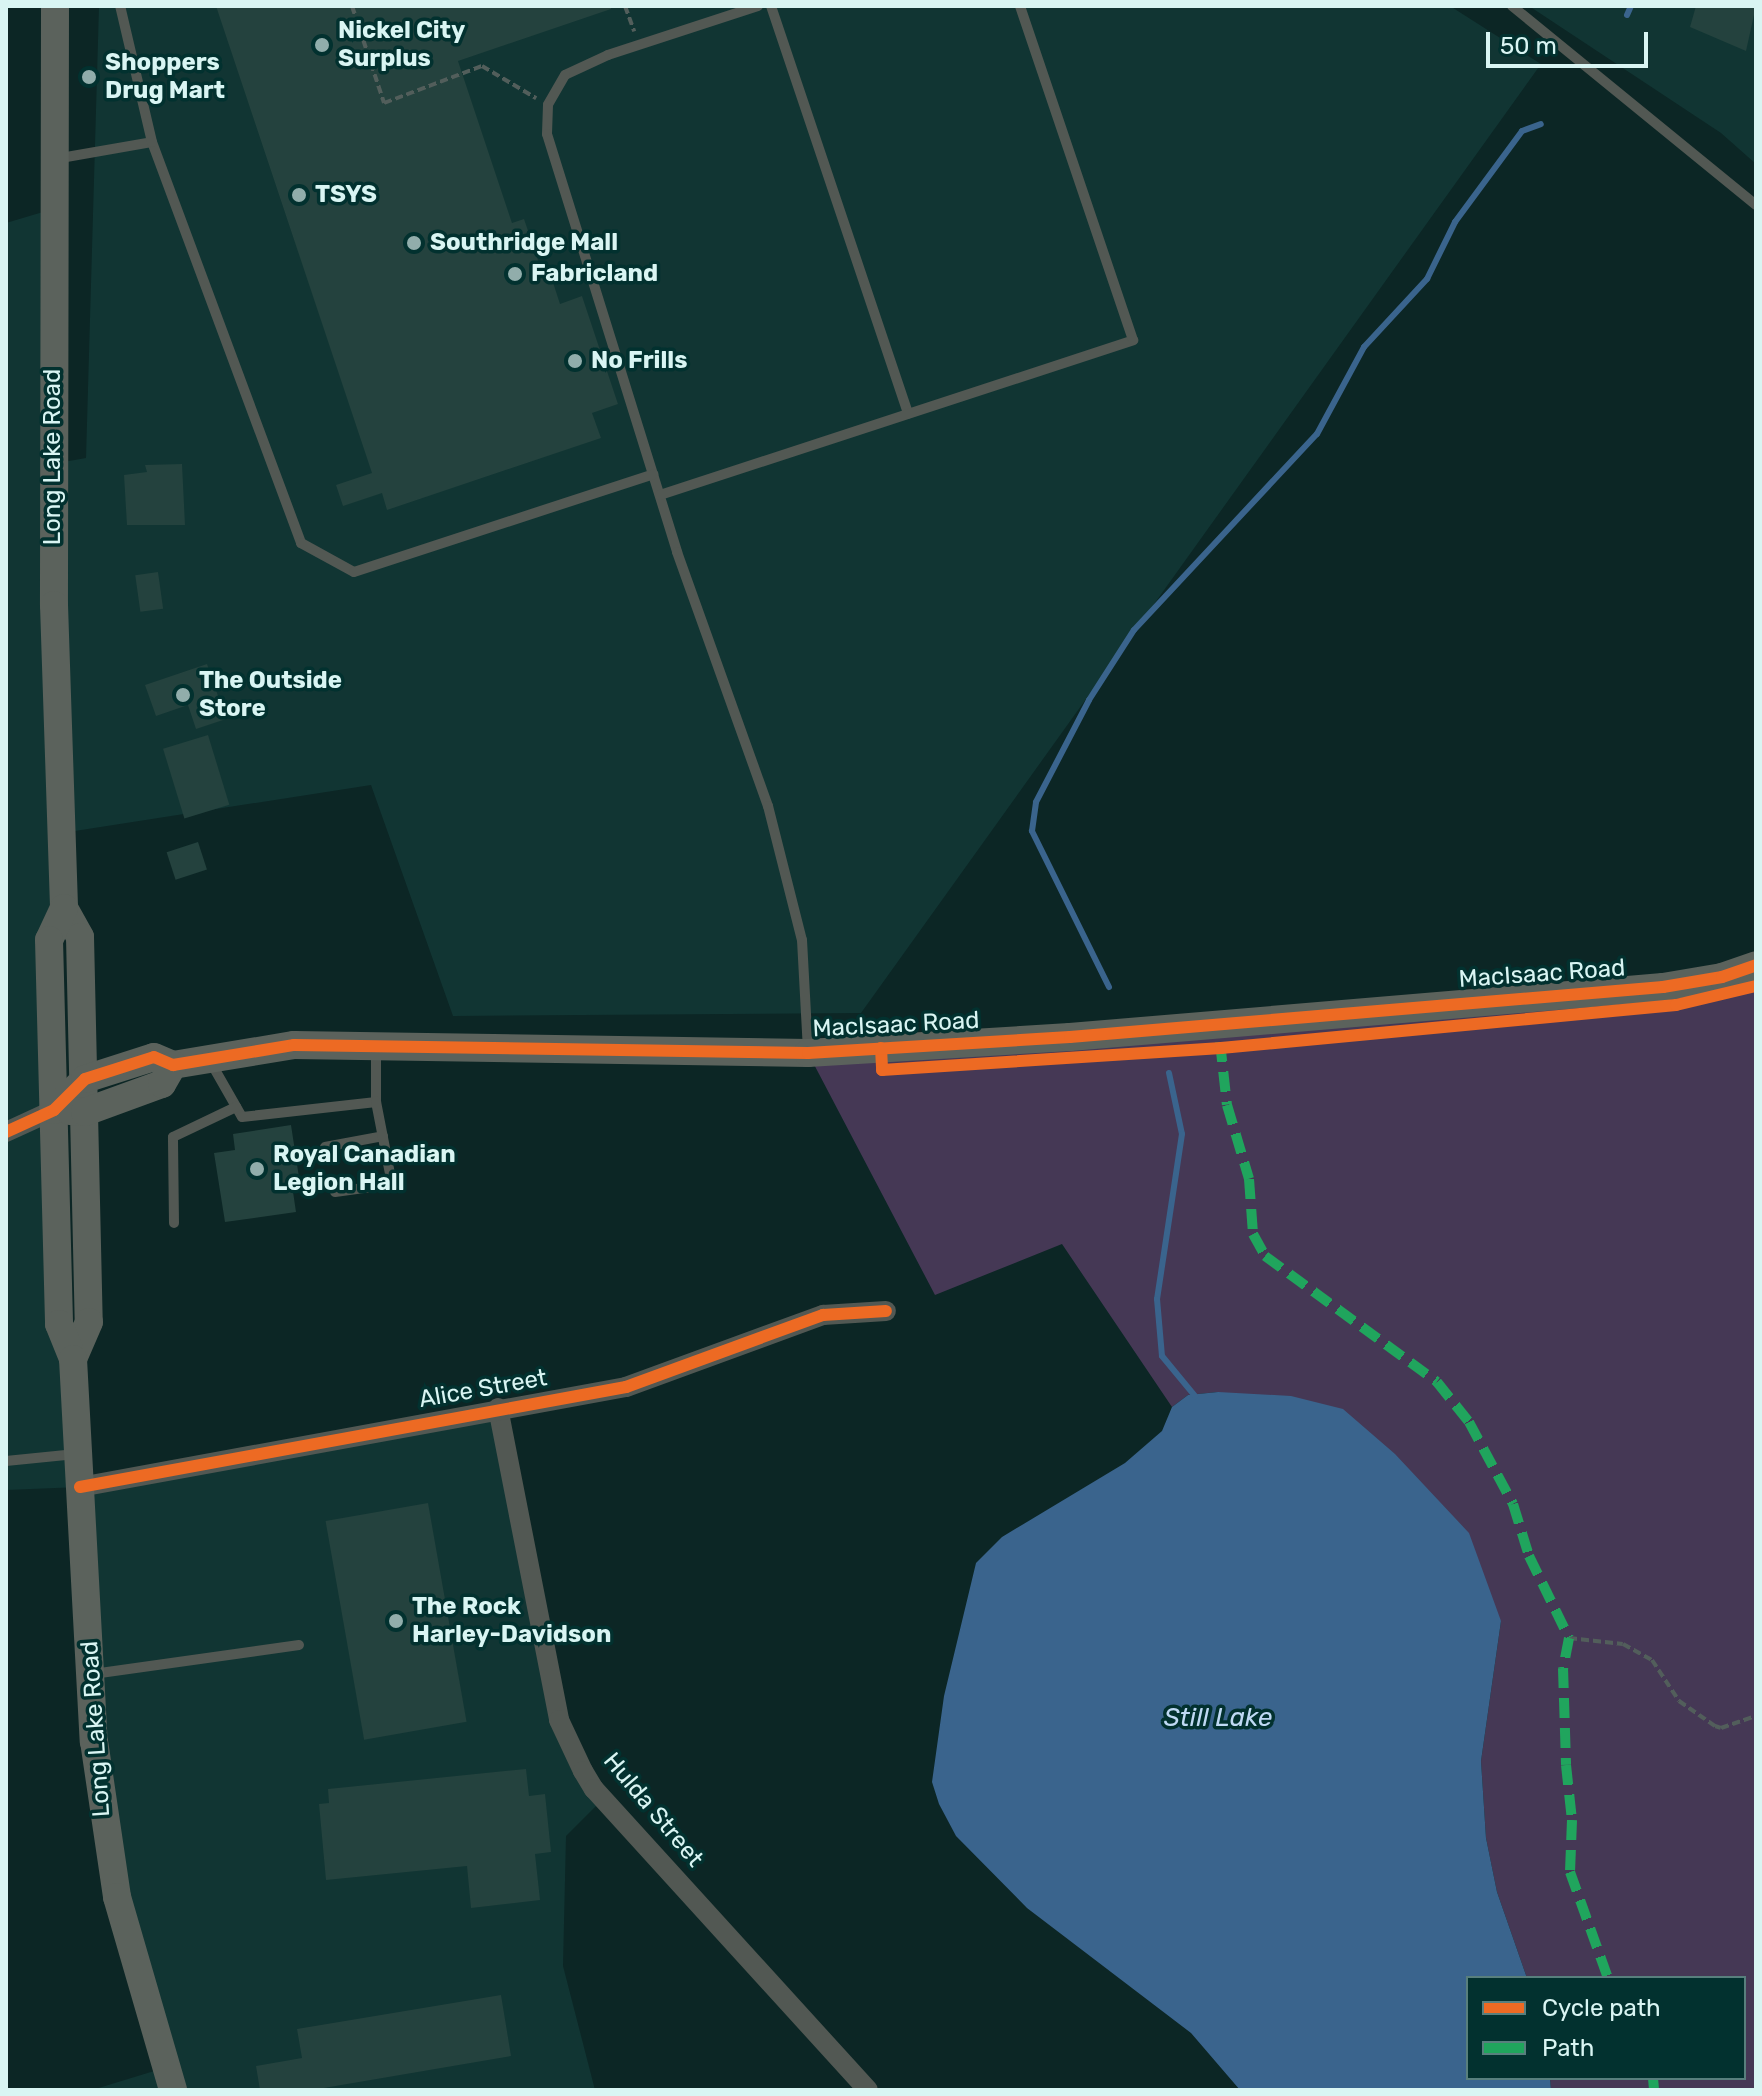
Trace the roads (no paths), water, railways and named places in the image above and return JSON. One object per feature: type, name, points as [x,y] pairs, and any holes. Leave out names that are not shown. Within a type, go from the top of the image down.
[{"type":"main road","name":"Long Lake Road","points":[[55,6],[51,464],[64,908],[49,940],[59,1324],[73,1359],[102,1816],[117,1897],[173,2090]]},
{"type":"main road","name":"Long Lake Road","points":[[64,908],[80,937],[85,1079],[89,1322],[73,1359]]},
{"type":"main road","name":"MacIsaac Road","points":[[54,1110],[85,1079],[154,1057],[173,1065],[294,1045],[808,1053],[1070,1037],[1663,987],[1722,977],[1756,965]]},
{"type":"main road","name":"MacIsaac Road","points":[[54,1110],[85,1112],[162,1084],[173,1065]]},
{"type":"street","points":[[6,1132],[54,1110]]},
{"type":"street","name":"Alice Street","points":[[80,1487],[498,1408],[626,1387],[823,1315],[886,1311]]},
{"type":"street","name":"Hulda Street","points":[[498,1408],[559,1720],[583,1771],[594,1789],[868,2090]]},
{"type":"lane","points":[[120,6],[152,142],[301,543],[354,572],[653,474]]},
{"type":"lane","points":[[758,6],[639,45],[565,75],[548,105],[547,134],[653,474],[768,806],[802,940],[808,1053]]},
{"type":"lane","points":[[771,6],[908,414]]},
{"type":"lane","points":[[660,495],[1133,340],[1020,6]]},
{"type":"lane","points":[[1512,6],[1756,205]]},
{"type":"lane","points":[[53,159],[152,142]]},
{"type":"lane","points":[[335,1192],[392,1184],[376,1102],[376,1047]]},
{"type":"lane","points":[[208,1057],[242,1117],[376,1102]]},
{"type":"lane","points":[[174,1223],[173,1137],[236,1107]]},
{"type":"lane","points":[[325,1147],[383,1136]]},
{"type":"lane","points":[[6,1461],[78,1454]]},
{"type":"lane","points":[[91,1675],[299,1645]]},
{"type":"water","name":"Still Lake","points":[[1218,1392],[1291,1396],[1343,1409],[1395,1454],[1469,1533],[1501,1621],[1481,1761],[1486,1838],[1497,1892],[1526,1976],[1466,1976],[1466,2080],[1550,2080],[1551,2090],[1240,2090],[1191,2033],[1027,1908],[956,1836],[939,1804],[932,1782],[944,1696],[976,1563],[1002,1537],[1125,1463],[1162,1431],[1172,1407],[1188,1395]]},
{"type":"waterway","points":[[1627,15],[1631,6]]},
{"type":"waterway","points":[[1109,987],[1032,831],[1036,802],[1089,700],[1134,630],[1317,434],[1364,347],[1427,279],[1455,222],[1522,131],[1541,124]]},
{"type":"waterway","points":[[1169,1073],[1182,1134],[1157,1299],[1162,1356],[1195,1396]]},
{"type":"place","name":"Nickel City Surplus","points":[[322,45]]},
{"type":"place","name":"Shoppers Drug Mart","points":[[89,77]]},
{"type":"place","name":"TSYS","points":[[299,195]]},
{"type":"place","name":"Southridge Mall","points":[[414,243]]},
{"type":"place","name":"Fabricland","points":[[515,274]]},
{"type":"place","name":"No Frills","points":[[575,361]]},
{"type":"place","name":"The Outside Store","points":[[183,695]]},
{"type":"place","name":"Royal Canadian Legion Hall","points":[[257,1169]]},
{"type":"place","name":"The Rock Harley-Davidson","points":[[396,1621]]}]
